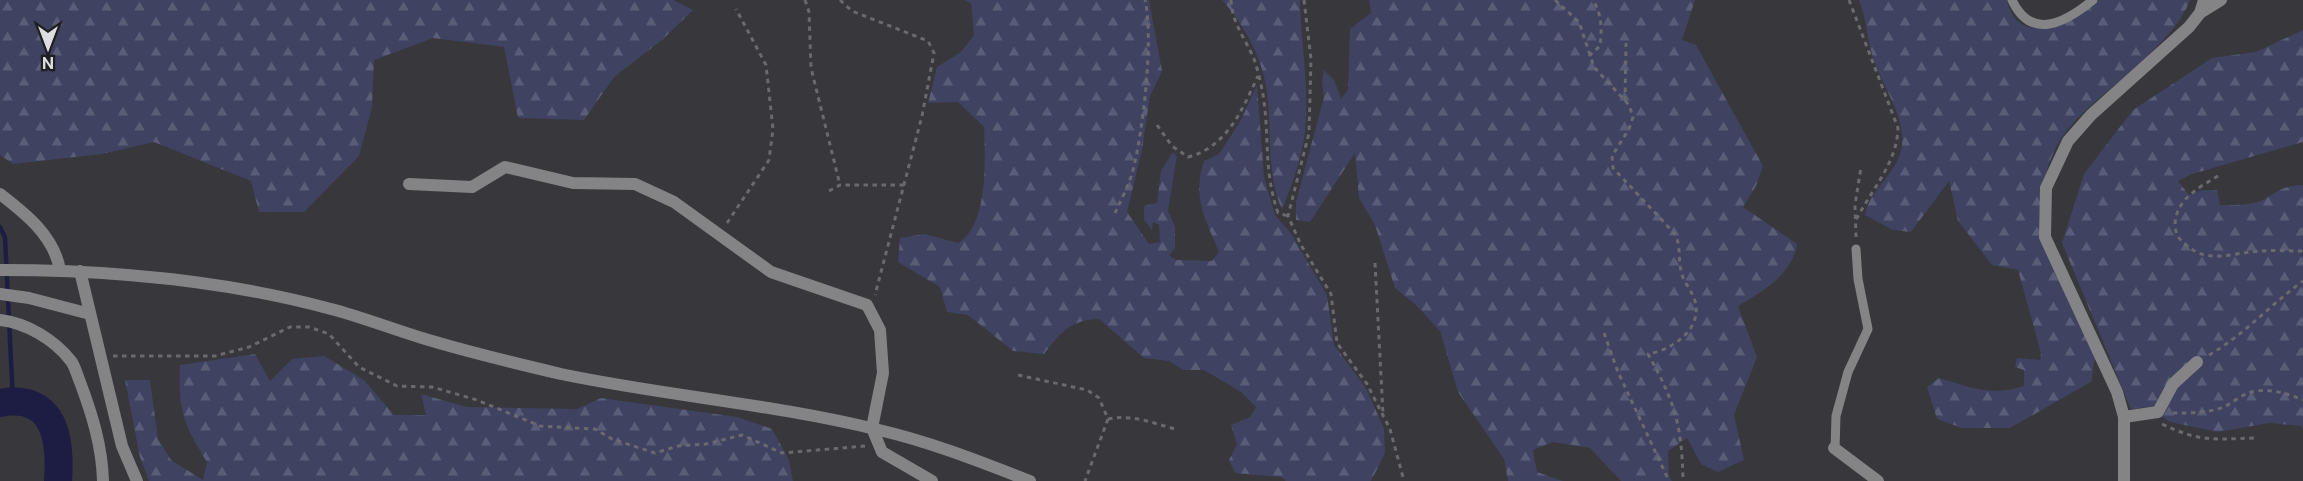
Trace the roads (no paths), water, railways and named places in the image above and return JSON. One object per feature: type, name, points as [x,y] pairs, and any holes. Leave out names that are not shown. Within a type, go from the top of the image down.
[{"type":"street","points":[[2200,13],[2204,0]]},
{"type":"street","points":[[2124,481],[2124,417],[2117,392],[2045,237],[2046,188],[2068,141],[2075,132],[2189,27],[2200,13],[2221,0]]},
{"type":"street","points":[[409,184],[472,187],[505,167],[573,183],[635,184],[674,202],[771,272],[869,306],[880,330],[883,373],[872,428],[882,452],[932,481]]},
{"type":"street","points":[[0,194],[33,220],[57,253],[60,270]]},
{"type":"street","points":[[0,270],[80,271],[176,280],[267,295],[331,309],[514,363],[625,388],[792,412],[872,428],[968,457],[1030,481]]},
{"type":"street","points":[[80,271],[122,446],[136,481]]},
{"type":"street","points":[[0,294],[29,298],[90,314]]},
{"type":"street","points":[[0,320],[20,322],[48,340],[72,362],[93,417],[103,481]]},
{"type":"street","points":[[2124,417],[2158,412],[2173,384],[2197,362]]},
{"type":"street","points":[[1834,449],[1878,481]]},
{"type":"lane","points":[[2012,0],[2019,16],[2035,25],[2052,24],[2083,8],[2092,0]]},
{"type":"lane","points":[[1834,449],[1836,416],[1845,383],[1868,328],[1857,279],[1856,249]]},
{"type":"waterway","points":[[0,227],[5,237],[13,401]]},
{"type":"waterway","points":[[0,403],[18,402],[33,405],[51,422],[58,450],[58,481]]}]
